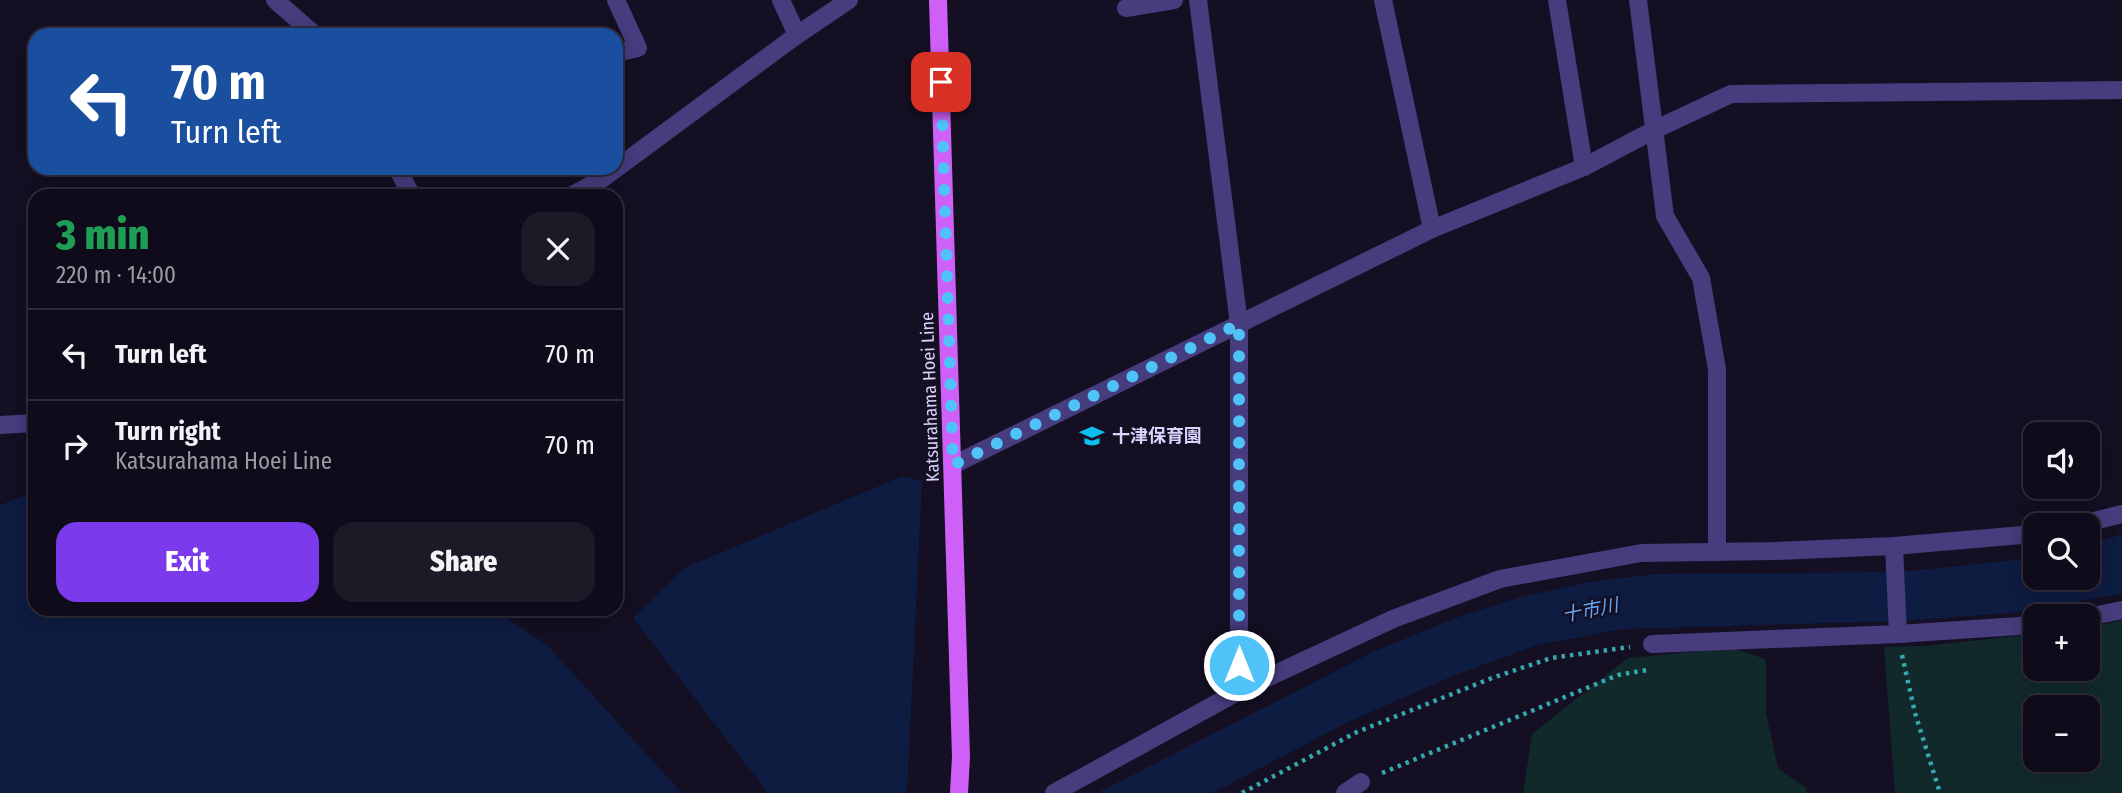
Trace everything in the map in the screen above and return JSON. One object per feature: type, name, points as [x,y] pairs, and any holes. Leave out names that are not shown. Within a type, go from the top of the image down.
[{"type":"main road","name":"Katsurahama Hoei Line","points":[[938,0],[961,757],[959,793]]},
{"type":"street","points":[[275,0],[307,28]]},
{"type":"street","points":[[616,0],[638,48],[623,51]]},
{"type":"street","points":[[781,0],[797,36]]},
{"type":"street","points":[[623,164],[849,0]]},
{"type":"street","points":[[1125,8],[1174,0]]},
{"type":"street","points":[[1198,0],[1239,324],[1239,691]]},
{"type":"street","points":[[1383,0],[1432,229]]},
{"type":"street","points":[[1557,0],[1584,167]]},
{"type":"street","points":[[1638,0],[1665,216],[1701,278],[1717,369],[1717,552]]},
{"type":"street","points":[[953,465],[1432,229],[1584,167],[1731,94],[2122,90]]},
{"type":"street","points":[[584,189],[607,175]]},
{"type":"street","points":[[0,425],[28,423]]},
{"type":"street","points":[[2100,520],[2122,514]]},
{"type":"street","points":[[1054,793],[1239,691],[1393,619],[1500,579],[1641,553],[1894,552],[2023,536]]},
{"type":"street","points":[[1894,552],[1898,631]]},
{"type":"street","points":[[2100,615],[2122,610]]},
{"type":"street","points":[[1652,644],[2023,626]]},
{"type":"street","points":[[1345,793],[1361,782]]},
{"type":"path","points":[[1898,631],[1915,713],[1940,793]]},
{"type":"path","points":[[1361,782],[1618,675],[1669,666],[1676,642]]},
{"type":"path","points":[[1242,793],[1357,732],[1492,678],[1551,658],[1652,644]]},
{"type":"green space","points":[[2122,620],[2122,793],[1895,793],[1884,647],[1925,646],[2023,635],[2023,681],[2100,681],[2100,625]]},
{"type":"green space","points":[[1731,648],[1766,659],[1766,713],[1778,768],[1806,788],[1807,793],[1523,793],[1532,734],[1628,658]]},
{"type":"water","points":[[903,476],[922,481],[907,793],[768,793],[633,618],[684,568]]},
{"type":"water","points":[[28,495],[28,616],[504,616],[547,645],[682,793],[0,793],[0,505]]},
{"type":"water","name":"十市川","points":[[2122,534],[2122,594],[2064,604],[2023,604],[2023,611],[2011,613],[1902,621],[1622,629],[1538,645],[1455,675],[1346,723],[1213,793],[1097,793],[1377,650],[1461,616],[1521,597],[1594,581],[1657,574],[1900,572],[2023,559],[2023,590],[2100,590],[2100,541]]},
{"type":"place","name":"十津保育園","points":[[1092,436]]},
{"type":"route","points":[[941,82],[953,465],[1239,324],[1239,665]]}]
